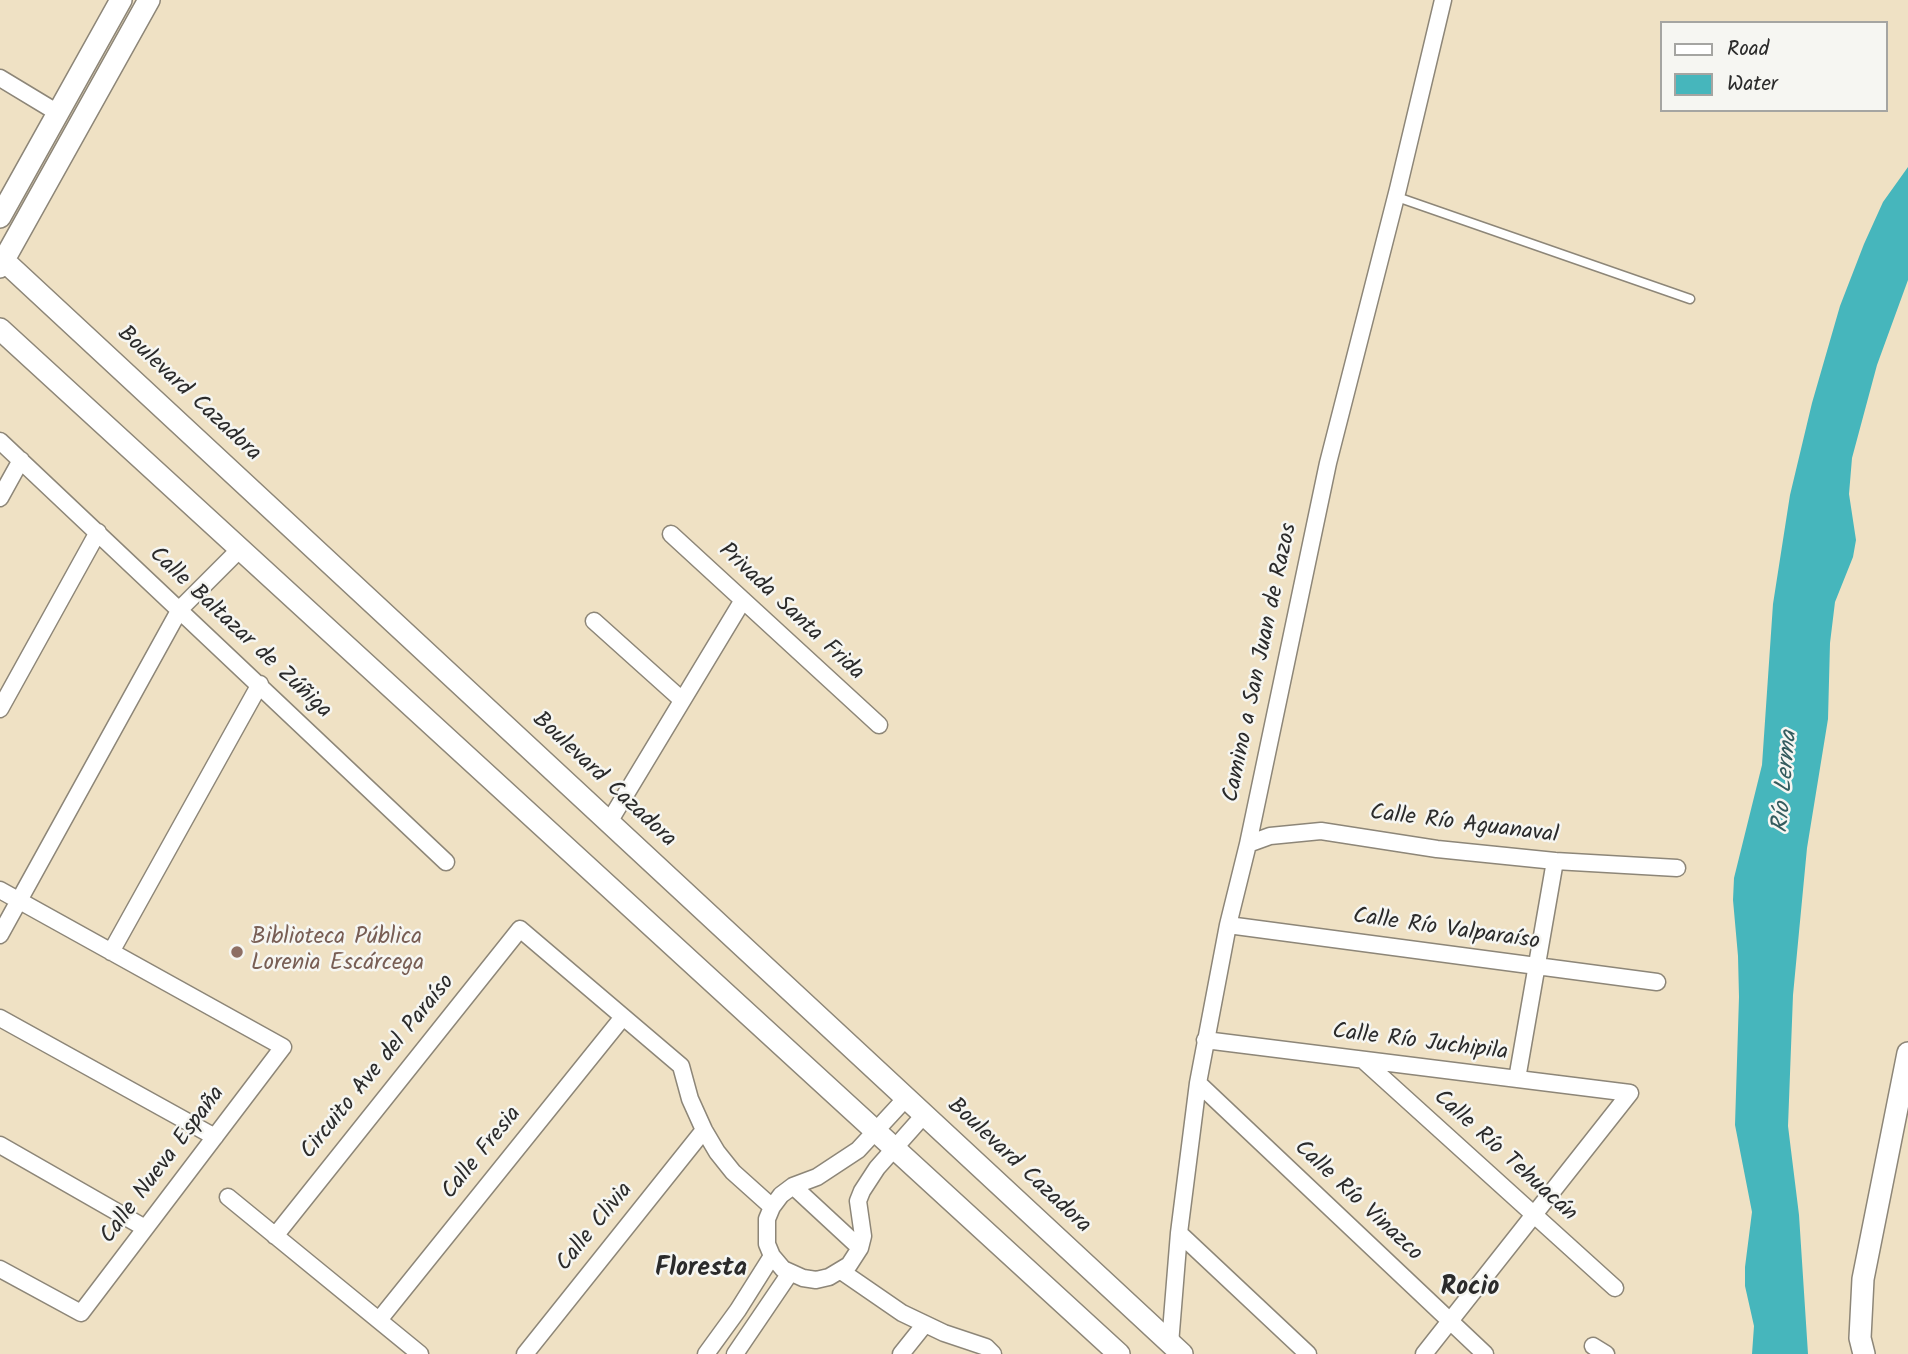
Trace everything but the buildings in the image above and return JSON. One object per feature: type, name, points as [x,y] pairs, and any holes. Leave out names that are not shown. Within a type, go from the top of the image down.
[{"type":"street","points":[[0,217],[121,0]]},
{"type":"street","points":[[1,261],[149,0]]},
{"type":"street","name":"Camino a San Juan de Razos","points":[[1176,1349],[1179,1233],[1205,1040],[1328,463],[1443,0]]},
{"type":"street","points":[[0,78],[58,113]]},
{"type":"street","name":"Boulevard Cazadora","points":[[1,261],[1176,1349]]},
{"type":"street","points":[[0,329],[1119,1354]]},
{"type":"street","name":"Calle Baltazar de Zúñiga","points":[[0,441],[446,862]]},
{"type":"street","points":[[0,498],[21,460]]},
{"type":"street","points":[[0,709],[98,532]]},
{"type":"street","name":"Privada Santa Frida","points":[[671,534],[879,725]]},
{"type":"street","points":[[0,935],[180,609],[240,549]]},
{"type":"street","points":[[609,822],[743,600]]},
{"type":"street","points":[[594,621],[682,700]]},
{"type":"street","points":[[0,890],[111,952],[260,684]]},
{"type":"street","name":"Calle Río Aguanaval","points":[[1248,844],[1270,836],[1321,831],[1437,849],[1555,861],[1677,867]]},
{"type":"street","points":[[1517,1079],[1555,861]]},
{"type":"street","name":"Calle Río Valparaíso","points":[[1228,925],[1657,982]]},
{"type":"street","name":"Circuito Ave del Paraíso","points":[[275,1236],[520,929],[623,1017]]},
{"type":"street","name":"Calle Nueva España","points":[[0,1269],[81,1313],[283,1047],[111,952]]},
{"type":"street","points":[[623,1017],[681,1066],[690,1099],[704,1130],[733,1172],[772,1207]]},
{"type":"street","name":"Calle Fresia","points":[[379,1320],[623,1017]]},
{"type":"street","points":[[0,1018],[215,1137]]},
{"type":"street","name":"Calle Río Juchipila","points":[[1205,1040],[1630,1093],[1534,1215]]},
{"type":"street","points":[[1864,1354],[1860,1338],[1863,1279],[1908,1053]]},
{"type":"street","name":"Calle Río Tehuacán","points":[[1363,1060],[1615,1288]]},
{"type":"street","name":"Calle Río Vinazco","points":[[1198,1083],[1485,1354]]},
{"type":"street","points":[[906,1098],[858,1150],[817,1177],[793,1186],[781,1195],[772,1207],[765,1232],[772,1256],[790,1273],[816,1280],[829,1277],[849,1265],[860,1248],[862,1223],[858,1201],[862,1191],[924,1115]]},
{"type":"street","name":"Calle Clivia","points":[[525,1354],[704,1130]]},
{"type":"street","points":[[0,1145],[145,1228]]},
{"type":"street","points":[[793,1186],[860,1248]]},
{"type":"street","points":[[228,1197],[420,1354]]},
{"type":"street","points":[[1424,1354],[1534,1215]]},
{"type":"street","points":[[1179,1233],[1308,1354]]},
{"type":"street","points":[[706,1354],[772,1256]]},
{"type":"street","points":[[841,1271],[881,1300],[925,1324],[986,1346],[993,1354]]},
{"type":"street","points":[[735,1354],[790,1273]]},
{"type":"street","points":[[901,1354],[925,1324]]},
{"type":"lane","points":[[1396,197],[1690,299]]},
{"type":"water","name":"Río Lerma","points":[[1908,167],[1908,280],[1877,365],[1852,458],[1849,494],[1856,540],[1853,557],[1835,602],[1830,643],[1828,719],[1807,848],[1793,995],[1788,1126],[1799,1215],[1808,1354],[1752,1354],[1754,1326],[1745,1286],[1745,1267],[1752,1212],[1735,1125],[1739,997],[1734,878],[1762,765],[1773,604],[1790,495],[1812,403],[1840,306],[1864,244],[1883,202]]},
{"type":"place","name":"Biblioteca Pública Lorenia Escárcega","points":[[237,952]]},
{"type":"district","name":"Floresta","points":[[701,1271]]},
{"type":"district","name":"Rocio","points":[[1470,1290]]}]
